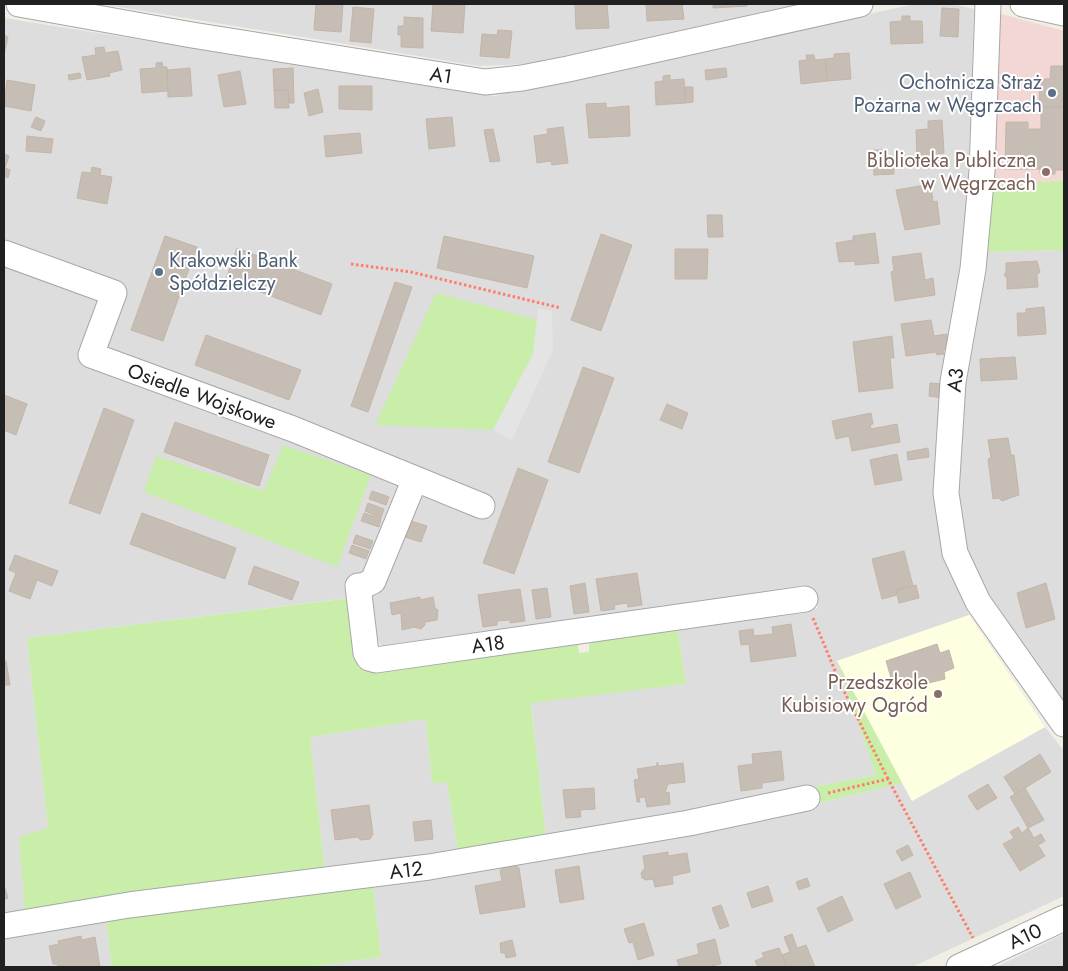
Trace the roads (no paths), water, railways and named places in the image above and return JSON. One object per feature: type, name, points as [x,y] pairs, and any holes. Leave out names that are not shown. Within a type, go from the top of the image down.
[{"type":"street","name":"A1","points":[[19,4],[192,35],[485,82],[522,78],[568,69],[860,4]]},
{"type":"street","name":"A3","points":[[988,4],[981,178],[973,269],[953,382],[946,493],[955,553],[978,602],[1064,724]]},
{"type":"street","points":[[1023,4],[1064,13]]},
{"type":"street","name":"Osiedle Wojskowe","points":[[4,253],[114,292],[91,355],[293,429],[482,506]]},
{"type":"street","name":"A18","points":[[415,480],[373,581],[364,586],[358,586],[366,653],[369,658],[376,660],[805,599]]},
{"type":"street","name":"A12","points":[[4,926],[128,905],[429,867],[688,823],[807,798]]},
{"type":"street","name":"A10","points":[[959,967],[1064,918]]},
{"type":"place","name":"Ochotnicza Straż Pożarna w Węgrzcach","points":[[1052,93]]},
{"type":"place","name":"Biblioteka Publiczna w Węgrzcach","points":[[1046,172]]},
{"type":"place","name":"Krakowski Bank Spółdzielczy","points":[[159,272]]},
{"type":"place","name":"Przedszkole Kubisiowy Ogród","points":[[938,694]]}]
